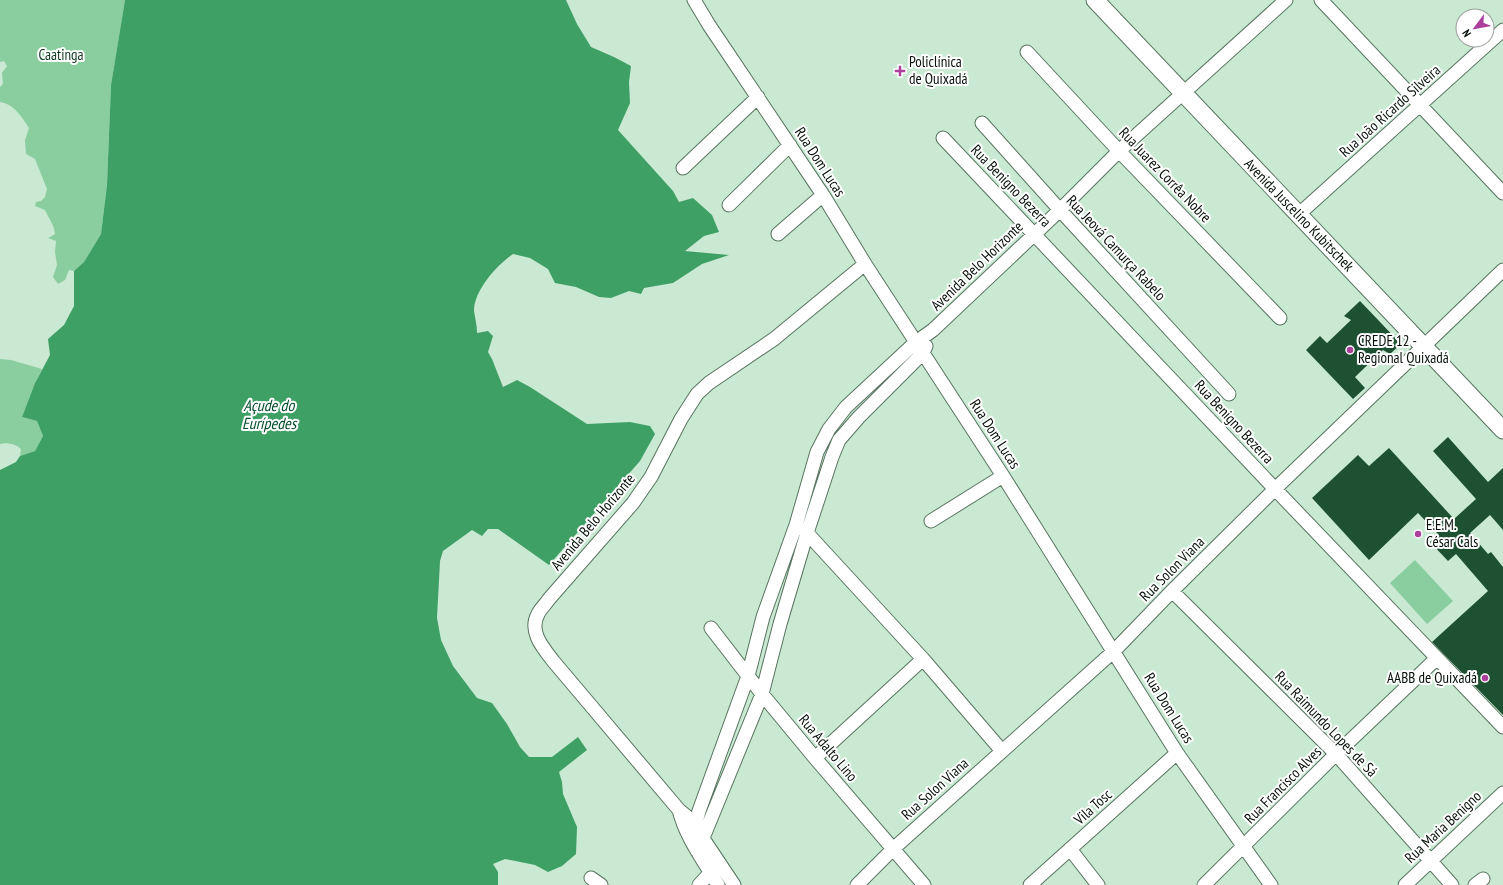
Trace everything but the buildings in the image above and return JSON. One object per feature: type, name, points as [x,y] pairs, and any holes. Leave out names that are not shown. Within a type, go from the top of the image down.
[{"type":"main road","name":"Avenida Juscelino Kubitschek","points":[[1095,0],[1298,215],[1425,346],[1503,430]]},
{"type":"street","name":"Rua Dom Lucas","points":[[694,0],[823,195],[865,264],[1003,476],[1177,753],[1271,885]]},
{"type":"street","name":"Avenida Belo Horizonte","points":[[693,832],[699,811],[748,676],[763,617],[796,525],[817,452],[829,429],[846,407],[916,342],[933,330],[1060,210],[1119,151],[1286,0]]},
{"type":"street","points":[[1321,0],[1503,193]]},
{"type":"street","name":"Rua João Ricardo Silveira","points":[[1298,215],[1503,30]]},
{"type":"street","name":"Rua Juarez Corrêa Nobre","points":[[1028,52],[1119,151],[1280,318]]},
{"type":"street","points":[[683,168],[758,97]]},
{"type":"street","name":"Rua Jeová Camurça Rabelo","points":[[982,123],[1229,394]]},
{"type":"street","name":"Rua Benigno Bezerra","points":[[943,138],[1503,726]]},
{"type":"street","points":[[729,205],[790,145]]},
{"type":"street","points":[[778,234],[823,195]]},
{"type":"street","name":"Avenida Belo Horizonte","points":[[693,832],[690,819],[679,810],[554,662],[539,642],[535,625],[537,615],[633,503],[650,477],[697,394],[709,383],[774,339],[865,264]]},
{"type":"street","name":"Rua Solon Viana","points":[[857,885],[894,848],[1114,651],[1172,591],[1276,489],[1503,270]]},
{"type":"street","name":"Avenida Belo Horizonte","points":[[697,850],[762,694],[780,624],[807,533],[839,440],[859,417],[923,353],[933,330]]},
{"type":"street","points":[[829,429],[839,440]]},
{"type":"street","points":[[931,521],[1003,476]]},
{"type":"street","points":[[796,525],[807,533],[923,660],[1002,752]]},
{"type":"street","name":"Rua Raimundo Lopes de Sá","points":[[1172,591],[1336,754],[1452,885]]},
{"type":"street","points":[[763,617],[780,624]]},
{"type":"street","name":"Rua Adalto Lino","points":[[711,628],[762,694],[815,758],[894,848],[924,885]]},
{"type":"street","name":"Rua Francisco Alves","points":[[1204,885],[1336,754],[1437,658]]},
{"type":"street","points":[[815,758],[923,660]]},
{"type":"street","name":"Vila Tosc","points":[[1030,885],[1177,753]]},
{"type":"street","name":"Rua Maria Benigno","points":[[1404,885],[1503,793]]},
{"type":"street","points":[[693,832],[703,838],[734,885]]},
{"type":"street","points":[[693,832],[697,850],[718,885]]},
{"type":"street","points":[[1070,849],[1098,885]]},
{"type":"street","points":[[699,885],[710,872],[718,859]]},
{"type":"green space","name":"Caatinga","points":[[0,0],[125,0],[111,85],[107,185],[101,234],[84,262],[74,271],[69,270],[65,280],[58,284],[53,277],[57,265],[55,252],[56,241],[48,238],[55,234],[54,227],[45,210],[35,206],[36,202],[41,201],[45,197],[47,189],[35,159],[26,154],[25,140],[29,128],[13,108],[0,102],[0,87],[3,84],[2,73],[7,66],[4,61],[0,62]]},
{"type":"green space","points":[[0,359],[11,360],[42,369],[22,417],[37,421],[43,436],[35,451],[20,456],[21,449],[17,446],[8,443],[0,444]]},
{"type":"green space","points":[[1415,560],[1453,601],[1427,624],[1390,583]]},
{"type":"water","name":"Açude do Eurípedes","points":[[125,0],[566,0],[577,24],[591,47],[631,66],[629,82],[630,103],[618,130],[673,191],[679,202],[693,198],[712,215],[719,232],[704,236],[685,251],[729,255],[702,264],[673,283],[644,288],[641,294],[629,291],[611,298],[599,297],[576,287],[555,283],[548,269],[530,258],[513,254],[494,271],[482,287],[475,303],[474,311],[477,333],[488,331],[493,336],[488,352],[503,387],[517,380],[587,424],[630,422],[650,426],[655,434],[640,461],[549,565],[498,529],[488,529],[482,536],[472,530],[443,551],[440,561],[437,618],[441,640],[453,666],[477,698],[492,703],[507,724],[520,747],[529,757],[552,757],[578,737],[587,750],[559,772],[563,794],[577,827],[576,854],[562,866],[548,872],[535,865],[505,859],[493,864],[498,872],[498,885],[0,885],[0,470],[16,462],[20,456],[35,451],[43,436],[37,421],[22,417],[35,383],[50,355],[48,339],[64,325],[74,306],[74,271],[84,262],[101,234],[107,185],[111,85]]},
{"type":"place","name":"Policlínica de Quixadá","points":[[900,71]]},
{"type":"place","name":"CREDE 12 - Regional Quixadá","points":[[1350,350]]},
{"type":"place","name":"E.E.M. César Cals","points":[[1418,534]]},
{"type":"place","name":"AABB de Quixadá","points":[[1485,678]]}]
